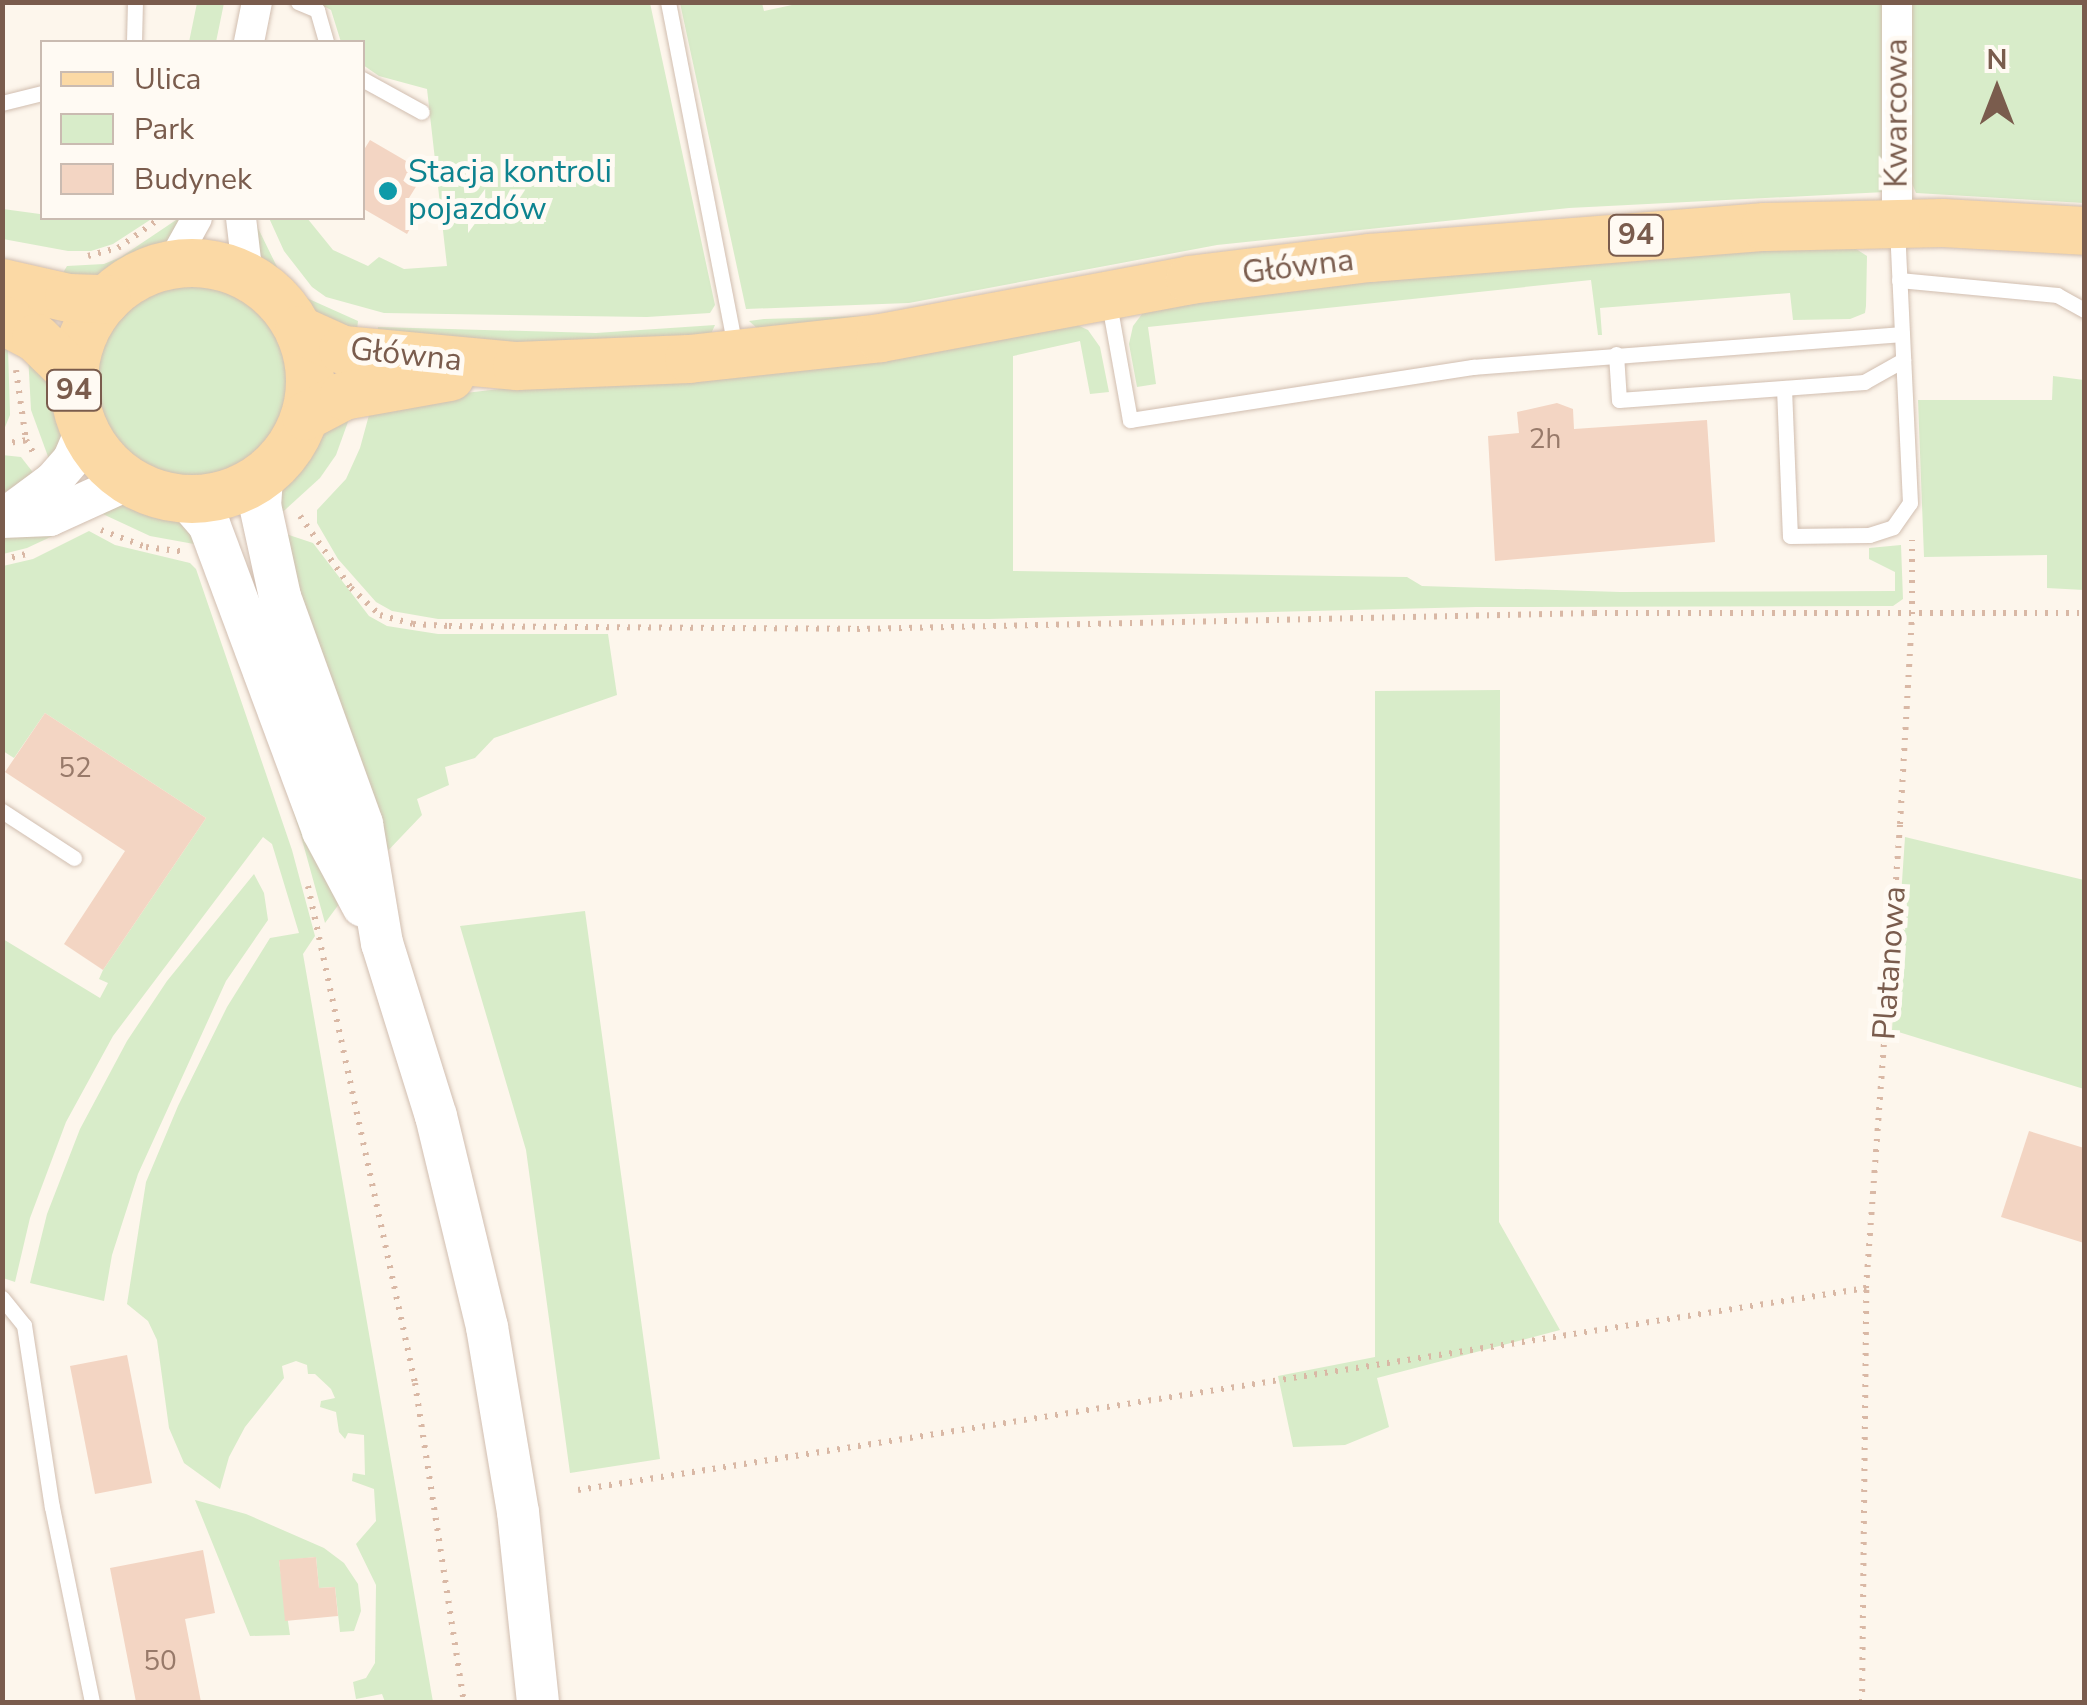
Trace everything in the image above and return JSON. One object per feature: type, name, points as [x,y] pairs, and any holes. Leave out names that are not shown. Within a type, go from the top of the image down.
[{"type":"main road","name":"Główna","points":[[306,416],[344,396],[517,366],[736,356],[880,338],[1107,294],[1292,267],[1475,248],[1663,233],[1897,223],[2084,232]]},
{"type":"main road","name":"94","points":[[172,263],[201,263],[248,276],[277,300],[299,330],[310,372],[306,416],[286,453],[262,478],[236,490],[188,500],[160,496],[129,481],[104,461],[84,431],[73,374],[84,334],[107,298],[128,282],[172,263]]},
{"type":"main road","points":[[2,284],[69,298],[107,298]]},
{"type":"main road","name":"Główna","points":[[299,330],[343,350],[517,366]]},
{"type":"main road","name":"94","points":[[9,340],[36,338],[73,374]]},
{"type":"main road","points":[[262,478],[260,505],[280,597],[362,824],[382,943],[436,1116],[487,1327],[518,1512],[538,1702]]},
{"type":"main road","points":[[188,500],[210,524],[324,830],[382,943]]},
{"type":"street","points":[[250,40],[256,2]]},
{"type":"street","name":"Kwarcowa","points":[[1897,2],[1897,223]]},
{"type":"street","points":[[172,263],[196,220]]},
{"type":"street","points":[[241,220],[248,276]]},
{"type":"street","points":[[2,519],[52,481],[72,459],[84,431]]},
{"type":"street","points":[[2,519],[50,517],[129,481]]},
{"type":"lane","points":[[134,40],[135,2]]},
{"type":"lane","points":[[298,2],[316,10],[325,40]]},
{"type":"lane","points":[[668,2],[736,356]]},
{"type":"lane","points":[[365,81],[422,112]]},
{"type":"lane","points":[[2,103],[40,94]]},
{"type":"lane","points":[[1784,388],[1790,536],[1868,534],[1893,527],[1910,504],[1897,223]]},
{"type":"lane","points":[[1899,280],[2056,295],[2084,310]]},
{"type":"lane","points":[[1107,294],[1130,420],[1473,366],[1902,334]]},
{"type":"lane","points":[[1616,354],[1620,400],[1864,382],[1903,360]]},
{"type":"lane","points":[[2,811],[74,858]]},
{"type":"lane","points":[[2,1298],[24,1325],[52,1507],[92,1702]]},
{"type":"path","points":[[83,256],[118,248],[159,220]]},
{"type":"path","points":[[2,444],[26,440],[9,340]]},
{"type":"path","name":"Platanowa","points":[[1862,1702],[1866,1288],[1912,614],[1910,504]]},
{"type":"path","points":[[300,516],[350,588],[380,614],[431,625],[857,629],[1594,613],[2084,613]]},
{"type":"path","points":[[107,532],[146,547],[196,554]]},
{"type":"path","points":[[303,867],[357,1098],[415,1384],[464,1702]]},
{"type":"path","points":[[578,1490],[1866,1288]]},
{"type":"green space","points":[[806,2],[1886,3],[1885,192],[1569,208],[1217,245],[909,303],[746,309],[680,3],[762,3],[764,11]]},
{"type":"green space","points":[[197,3],[224,3],[216,40],[189,40]]},
{"type":"green space","points":[[318,3],[650,3],[715,305],[710,313],[647,317],[384,313],[326,297],[312,287],[284,251],[270,220],[309,220],[333,250],[368,266],[379,257],[404,269],[447,266],[427,89],[379,76],[365,66],[365,40],[340,40],[331,10]]},
{"type":"green space","points":[[1910,3],[2084,3],[2084,203],[1916,193],[1910,179]]},
{"type":"green space","points":[[3,209],[40,214],[40,220],[150,220],[113,244],[91,251],[68,251],[3,239]]},
{"type":"green space","points":[[176,220],[186,220],[162,250],[108,278],[54,288],[67,266],[104,264]]},
{"type":"green space","points":[[255,222],[279,271],[300,295],[358,321],[355,347],[305,317],[264,272],[257,256]]},
{"type":"green space","points":[[1853,247],[1867,256],[1866,306],[1865,313],[1850,319],[1793,320],[1790,293],[1600,308],[1602,335],[1598,335],[1591,280],[1148,327],[1156,384],[1137,387],[1129,344],[1133,326],[1145,310],[1368,280],[1667,254]]},
{"type":"green space","points":[[190,278],[229,285],[262,307],[284,340],[291,379],[284,418],[262,451],[229,473],[190,480],[151,473],[118,451],[96,418],[89,379],[96,340],[118,307],[151,285]]},
{"type":"green space","points":[[898,315],[758,329],[749,321],[764,319]]},
{"type":"green space","points":[[1071,322],[1088,330],[1100,347],[1109,392],[1090,394],[1080,341],[1013,356],[1013,571],[1407,577],[1422,586],[1620,592],[1895,591],[1895,572],[1869,559],[1869,548],[1901,545],[1903,599],[1893,606],[1476,607],[989,619],[438,619],[392,611],[376,602],[338,559],[317,523],[317,510],[346,479],[360,448],[372,404]]},
{"type":"green space","points":[[715,325],[710,336],[376,348],[378,327],[596,333]]},
{"type":"green space","points":[[2,332],[8,348],[10,415],[3,432]]},
{"type":"green space","points":[[28,354],[57,387],[63,436],[50,462],[31,410]]},
{"type":"green space","points":[[2053,376],[2084,380],[2084,590],[2047,588],[2047,555],[1924,557],[1918,400],[2052,400]]},
{"type":"green space","points":[[353,408],[336,455],[320,478],[275,519],[282,479],[318,427]]},
{"type":"green space","points":[[2,455],[21,457],[35,475],[3,493]]},
{"type":"green space","points":[[130,499],[179,513],[199,528],[194,544],[150,536],[92,509]]},
{"type":"green space","points":[[72,520],[76,525],[27,548],[3,554],[2,539]]},
{"type":"green space","points":[[89,531],[115,545],[190,563],[196,569],[292,850],[315,936],[303,954],[433,1702],[385,1702],[382,1694],[356,1699],[353,1682],[366,1678],[375,1663],[376,1585],[356,1544],[376,1521],[374,1489],[352,1481],[353,1473],[365,1475],[364,1435],[348,1433],[345,1439],[339,1432],[336,1412],[320,1407],[321,1401],[335,1398],[331,1389],[315,1374],[308,1374],[307,1365],[296,1361],[282,1366],[284,1378],[245,1427],[229,1457],[220,1489],[184,1463],[169,1428],[157,1340],[148,1321],[127,1304],[146,1182],[178,1106],[227,1007],[270,938],[299,933],[272,844],[263,837],[113,1036],[66,1122],[30,1218],[15,1282],[3,1278],[3,939],[100,998],[108,983],[99,979],[103,970],[206,818],[45,713],[14,758],[3,751],[3,566],[33,559]]},
{"type":"green space","points":[[286,534],[313,543],[369,616],[387,626],[438,634],[608,634],[617,695],[494,738],[475,758],[445,767],[449,785],[417,799],[422,815],[380,859],[303,628]]},
{"type":"green space","points":[[1500,690],[1499,1222],[1560,1330],[1377,1378],[1389,1427],[1345,1445],[1293,1447],[1278,1376],[1375,1357],[1375,691]]},
{"type":"green space","points":[[283,780],[342,900],[325,923],[301,836]]},
{"type":"green space","points":[[1905,837],[2084,880],[2084,1089],[1892,1030]]},
{"type":"green space","points":[[254,874],[264,893],[268,920],[226,981],[138,1174],[112,1255],[104,1301],[30,1283],[47,1214],[80,1129],[127,1041],[167,981]]},
{"type":"green space","points":[[585,911],[660,1459],[570,1473],[526,1150],[460,926]]},
{"type":"green space","points":[[195,1500],[246,1514],[324,1548],[344,1563],[358,1584],[361,1611],[354,1631],[340,1632],[335,1587],[319,1588],[316,1557],[279,1561],[290,1635],[250,1636]]},
{"type":"building","name":"Stacja kontroli pojazdów","points":[[370,140],[425,172],[409,198],[423,206],[407,234],[365,210],[365,148]]},
{"type":"building","points":[[1557,403],[1573,409],[1574,429],[1707,420],[1715,542],[1495,561],[1488,436],[1519,433],[1517,412]]},
{"type":"building","points":[[45,713],[206,818],[103,970],[64,944],[125,851],[5,772]]},
{"type":"building","points":[[2029,1131],[2084,1148],[2084,1243],[2001,1217]]},
{"type":"building","points":[[127,1355],[152,1483],[95,1494],[70,1366]]},
{"type":"building","points":[[203,1550],[215,1613],[185,1619],[201,1702],[136,1702],[110,1568]]},
{"type":"building","points":[[316,1557],[319,1588],[335,1587],[338,1616],[285,1621],[279,1560]]},
{"type":"place","name":"Stacja kontroli pojazdów","points":[[388,191]]}]
